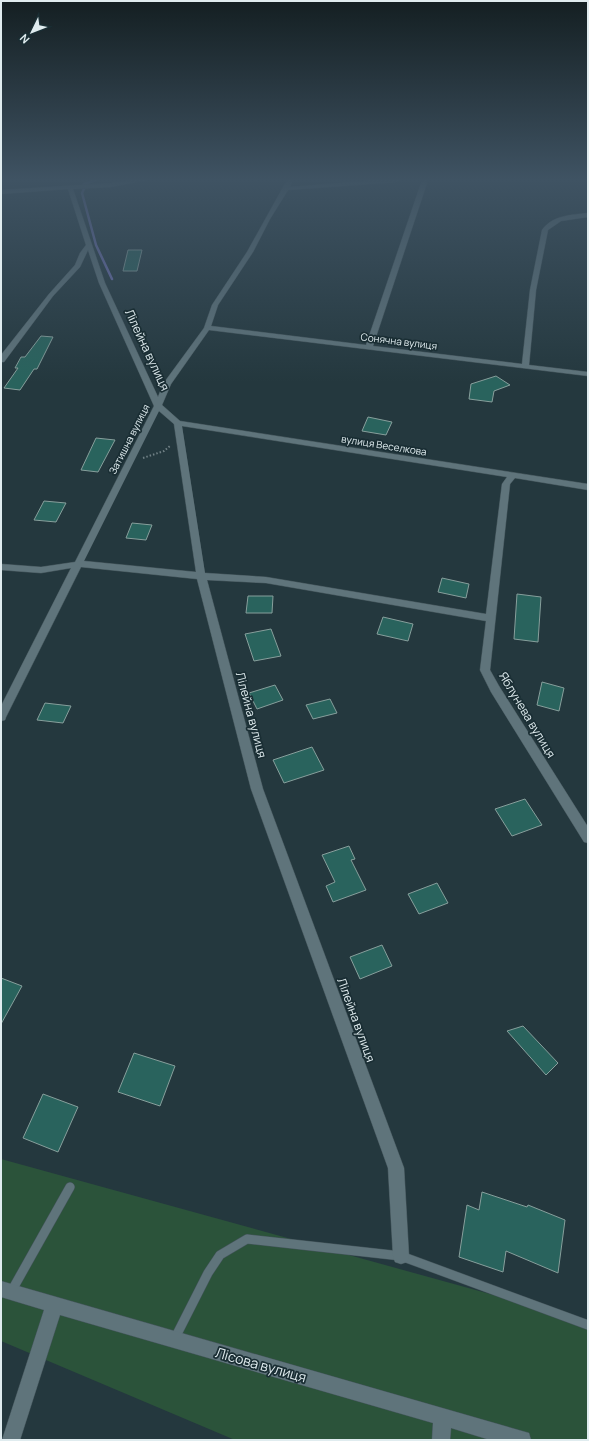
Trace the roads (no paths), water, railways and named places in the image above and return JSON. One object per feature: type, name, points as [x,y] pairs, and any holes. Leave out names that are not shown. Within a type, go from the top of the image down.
[{"type":"street","points":[[1,360],[51,295],[78,266],[87,247]]},
{"type":"street","name":"Лілейна вулиця","points":[[88,247],[102,283],[158,406],[178,423],[201,576],[257,789],[396,1168],[401,1256]]},
{"type":"street","name":"Затишна вулиця","points":[[1,717],[158,406],[167,384],[207,328],[215,305],[252,247]]},
{"type":"street","points":[[369,348],[403,247]]},
{"type":"street","points":[[525,366],[533,290],[542,247]]},
{"type":"street","name":"Сонячна вулиця","points":[[207,328],[588,374]]},
{"type":"street","name":"вулиця Веселкова","points":[[178,423],[588,487]]},
{"type":"street","name":"Яблунева вулиця","points":[[512,476],[506,484],[485,670],[495,690],[588,838]]},
{"type":"street","points":[[1,567],[41,570],[79,564],[201,576],[266,580],[490,618]]},
{"type":"street","name":"Лісова вулиця","points":[[6,1290],[522,1440]]},
{"type":"street","points":[[11,1440],[54,1305]]},
{"type":"street","points":[[441,1440],[442,1417]]},
{"type":"lane","points":[[6,1290],[70,1187]]},
{"type":"lane","points":[[174,1340],[208,1273],[220,1255],[247,1239],[401,1256],[588,1325]]},
{"type":"waterway","points":[[97,247],[112,279]]}]
